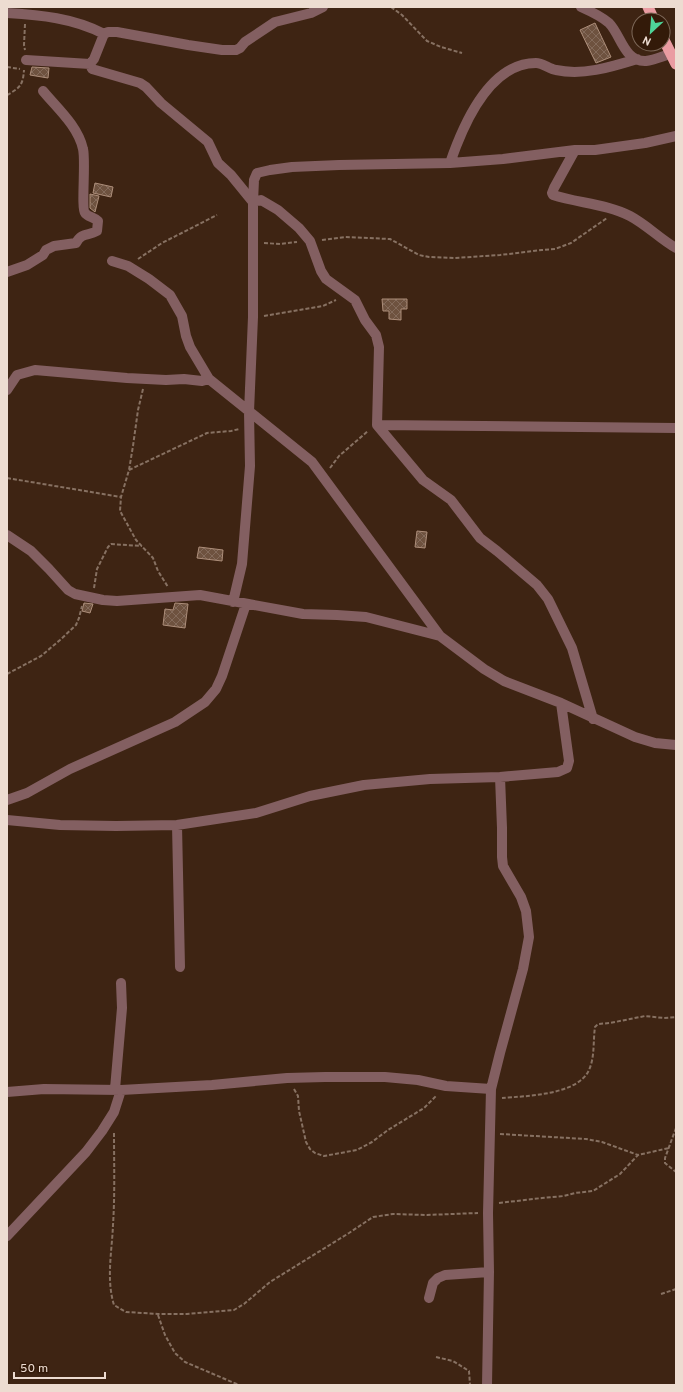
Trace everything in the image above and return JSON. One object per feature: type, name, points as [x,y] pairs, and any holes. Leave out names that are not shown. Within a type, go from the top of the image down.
[{"type":"highway","points":[[670,54],[676,64]]},
{"type":"street","points":[[7,13],[54,18],[80,24],[104,34],[108,32],[117,32],[188,45],[222,50],[236,50],[245,42],[275,22],[311,13],[323,7]]},
{"type":"street","points":[[581,7],[608,22],[631,56],[647,61],[670,54]]},
{"type":"street","points":[[90,64],[94,59],[104,34]]},
{"type":"street","points":[[450,163],[459,135],[470,115],[491,84],[510,69],[525,64],[538,63],[555,70],[589,71],[615,66],[637,59]]},
{"type":"street","points":[[26,60],[90,64]]},
{"type":"street","points":[[90,64],[92,69],[140,83],[146,87],[162,103],[208,142],[218,163],[231,175],[253,202]]},
{"type":"street","points":[[7,272],[26,265],[43,255],[46,250],[54,246],[76,243],[79,238],[85,234],[94,233],[97,231],[98,221],[84,213],[82,206],[84,190],[83,149],[74,128],[43,91]]},
{"type":"street","points":[[233,602],[242,564],[250,466],[254,243],[253,202],[254,180],[258,173],[292,167],[450,163],[503,159],[575,150],[595,150],[618,147],[676,136]]},
{"type":"street","points":[[575,150],[554,188],[552,193],[553,195],[618,211],[631,216],[664,242],[676,248]]},
{"type":"street","points":[[253,202],[261,200],[278,210],[299,228],[310,241],[321,271],[326,279],[355,300],[365,320],[376,335],[379,347],[377,425],[423,480],[451,500],[480,538],[537,585],[548,599],[572,648],[593,719]]},
{"type":"street","points":[[112,261],[128,266],[149,279],[170,295],[182,316],[190,347],[209,379],[312,462],[440,636],[484,669],[504,681],[561,703],[635,737],[655,743],[676,744]]},
{"type":"street","points":[[7,390],[17,375],[35,370],[71,374],[166,380],[184,379],[202,381],[209,379]]},
{"type":"street","points":[[377,425],[676,428]]},
{"type":"street","points":[[7,535],[31,551],[68,590],[75,594],[103,600],[200,595],[303,614],[337,614],[366,617],[440,636]]},
{"type":"street","points":[[7,800],[27,793],[70,769],[175,722],[205,702],[216,689],[222,676],[246,604]]},
{"type":"street","points":[[7,820],[60,825],[177,825],[256,813],[310,796],[364,785],[430,780],[500,778],[558,772],[566,768],[569,761],[561,703]]},
{"type":"street","points":[[487,1385],[489,1272],[488,1209],[491,1094],[500,1053],[523,969],[529,937],[526,911],[521,897],[503,866],[500,778]]},
{"type":"street","points":[[177,825],[180,967]]},
{"type":"street","points":[[7,1236],[90,1147],[114,1112],[118,1090],[122,1008],[121,983]]},
{"type":"street","points":[[7,1092],[44,1089],[118,1090],[212,1085],[287,1078],[385,1077],[418,1080],[491,1094]]},
{"type":"street","points":[[429,1298],[433,1283],[438,1278],[445,1275],[489,1272]]},
{"type":"path","points":[[391,7],[402,15],[427,41],[462,53]]},
{"type":"path","points":[[7,67],[24,70]]},
{"type":"path","points":[[254,243],[280,244],[345,237],[371,237],[390,239],[419,255],[428,257],[455,258],[500,255],[555,249],[572,243],[618,211]]},
{"type":"path","points":[[128,266],[162,243],[216,215]]},
{"type":"path","points":[[253,317],[323,306],[347,294]]},
{"type":"path","points":[[146,378],[138,410],[129,470],[121,496],[120,511],[136,540],[153,558],[162,579],[175,597]]},
{"type":"path","points":[[324,477],[339,456],[377,425]]},
{"type":"path","points":[[129,470],[207,433],[231,431],[250,427]]},
{"type":"path","points":[[7,478],[121,496]]},
{"type":"path","points":[[95,598],[94,591],[97,569],[110,544],[142,546]]},
{"type":"path","points":[[7,674],[41,656],[76,625],[84,595]]},
{"type":"path","points":[[491,1094],[540,1094],[570,1087],[584,1078],[590,1069],[595,1027],[598,1024],[645,1016],[664,1018],[676,1017]]},
{"type":"path","points":[[287,1078],[298,1096],[298,1111],[306,1142],[310,1149],[315,1153],[324,1156],[357,1150],[372,1142],[388,1130],[424,1108],[446,1086]]},
{"type":"path","points":[[676,1128],[665,1158],[665,1163],[676,1172]]},
{"type":"path","points":[[114,1132],[115,1178],[110,1270],[111,1296],[114,1305],[126,1312],[158,1314],[200,1313],[234,1310],[244,1304],[270,1282],[373,1217],[393,1214],[427,1215],[488,1209],[542,1198],[593,1191],[620,1174],[638,1155]]},
{"type":"path","points":[[490,1133],[586,1139],[602,1142],[638,1155],[669,1148]]},
{"type":"path","points":[[661,1294],[676,1289]]},
{"type":"path","points":[[158,1314],[164,1335],[175,1353],[185,1362],[239,1385]]},
{"type":"path","points":[[436,1357],[453,1361],[469,1371],[470,1385]]},
{"type":"building","points":[[595,23],[611,57],[596,63],[580,30]]},
{"type":"building","points":[[32,67],[49,68],[48,78],[30,75]]},
{"type":"building","points":[[95,183],[113,187],[111,197],[93,193]]},
{"type":"building","points":[[90,194],[99,196],[95,212],[90,208]]},
{"type":"building","points":[[382,299],[407,299],[407,309],[401,309],[401,320],[389,319],[389,311],[383,311]]},
{"type":"building","points":[[417,531],[427,532],[425,548],[415,547]]},
{"type":"building","points":[[199,547],[223,550],[222,561],[197,558]]},
{"type":"building","points":[[84,603],[93,604],[90,613],[82,611]]},
{"type":"building","points":[[175,603],[188,604],[185,628],[163,625],[165,609],[173,610]]}]
